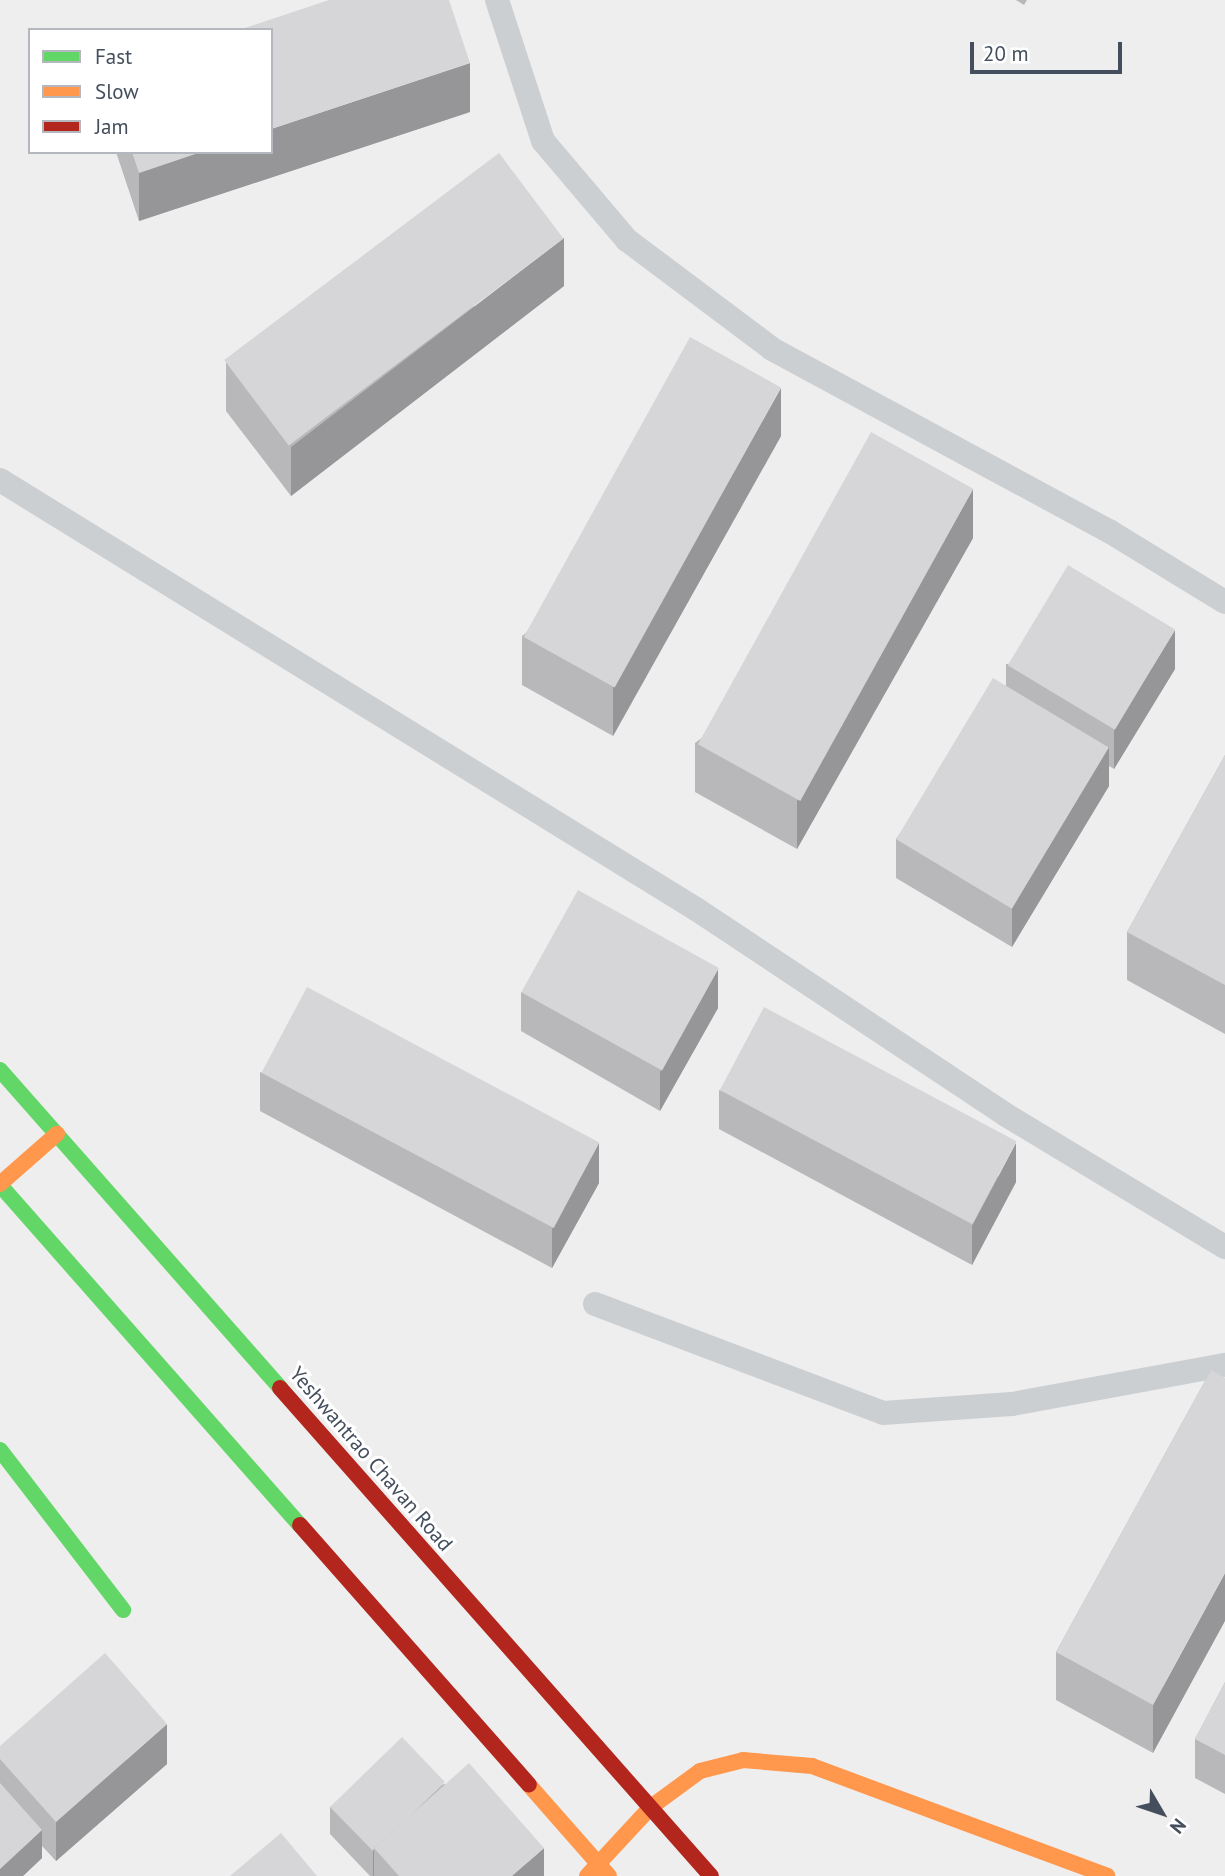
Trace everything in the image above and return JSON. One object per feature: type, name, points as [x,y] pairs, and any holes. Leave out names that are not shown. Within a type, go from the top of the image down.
[{"type":"street","name":"Yeshwantrao Chavan Road","points":[[0,1070],[711,1876]]},
{"type":"street","points":[[57,1134],[0,1185],[598,1872],[651,1807],[711,1768],[743,1760],[812,1766],[1107,1876]]},
{"type":"street","points":[[0,1450],[123,1609]]},
{"type":"lane","points":[[498,0],[543,141],[627,240],[772,349],[1109,531],[1225,602]]},
{"type":"lane","points":[[0,480],[696,909],[1006,1115],[1225,1247]]},
{"type":"lane","points":[[595,1304],[883,1413],[1013,1404],[1225,1365]]},
{"type":"building","points":[[329,0],[449,0],[470,63],[273,128],[273,28],[245,28]]},
{"type":"building","points":[[499,153],[563,238],[289,445],[224,360]]},
{"type":"building","points":[[133,154],[195,154],[139,173]]},
{"type":"building","points":[[690,337],[781,387],[615,687],[524,637]]},
{"type":"building","points":[[871,432],[973,489],[800,801],[698,744]]},
{"type":"building","points":[[1068,565],[1175,629],[1115,730],[1008,665]]},
{"type":"building","points":[[993,678],[1109,748],[1012,909],[896,839]]},
{"type":"building","points":[[1225,755],[1225,985],[1127,932]]},
{"type":"building","points":[[578,890],[719,968],[662,1070],[521,992]]},
{"type":"building","points":[[307,987],[599,1142],[554,1228],[261,1073]]},
{"type":"building","points":[[764,1007],[1017,1141],[972,1224],[720,1090]]},
{"type":"building","points":[[1211,1370],[1225,1378],[1225,1573],[1153,1705],[1056,1652]]},
{"type":"building","points":[[105,1653],[167,1724],[56,1822],[0,1759],[0,1746]]},
{"type":"building","points":[[1225,1682],[1225,1755],[1195,1739]]},
{"type":"building","points":[[402,1737],[445,1782],[373,1851],[330,1807]]},
{"type":"building","points":[[469,1763],[544,1848],[512,1876],[399,1876],[374,1848]]},
{"type":"building","points":[[0,1783],[42,1830],[0,1869]]},
{"type":"building","points":[[281,1833],[317,1876],[230,1876]]},
{"type":"traffic: fast","points":[[0,1070],[280,1388]]},
{"type":"traffic: fast","points":[[0,1185],[300,1525]]},
{"type":"traffic: fast","points":[[0,1450],[123,1610]]},
{"type":"traffic: slow","points":[[0,1184],[57,1134]]},
{"type":"traffic: slow","points":[[587,1876],[651,1807],[700,1771],[743,1760],[812,1766],[1107,1876]]},
{"type":"traffic: slow","points":[[529,1785],[609,1876]]},
{"type":"traffic: jam","points":[[280,1388],[711,1876]]},
{"type":"traffic: jam","points":[[300,1525],[529,1785]]}]
